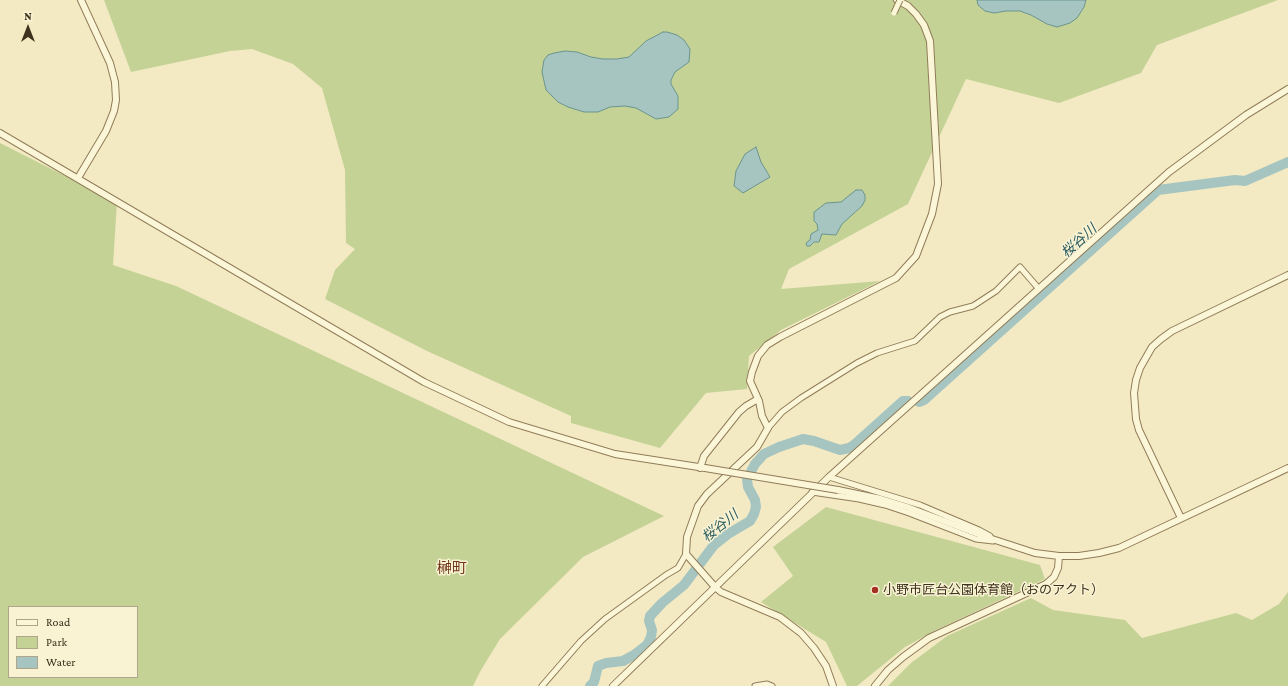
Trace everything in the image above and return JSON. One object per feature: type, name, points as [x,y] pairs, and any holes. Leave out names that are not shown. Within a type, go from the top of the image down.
[{"type":"street","points":[[78,178],[106,131],[114,111],[116,100],[115,82],[112,68],[81,0]]},
{"type":"street","points":[[768,428],[762,416],[758,399],[750,381],[758,356],[767,345],[896,278],[916,256],[932,214],[938,184],[930,40],[924,25],[916,14],[908,6],[897,0]]},
{"type":"street","points":[[894,13],[900,0]]},
{"type":"street","points":[[613,686],[812,492],[1169,172],[1246,115],[1288,89]]},
{"type":"street","points":[[0,133],[424,382],[509,422],[615,454],[838,490],[881,499],[1035,553],[1059,556],[1079,556],[1119,548],[1288,468]]},
{"type":"street","points":[[542,686],[581,641],[616,610],[678,568],[686,554],[687,537],[698,506],[707,494],[757,447],[768,428],[787,408],[857,363],[877,353],[915,341],[940,316],[973,306],[996,291],[1020,267],[1039,289]]},
{"type":"street","points":[[1181,518],[1139,430],[1136,419],[1134,393],[1140,368],[1152,347],[1161,338],[1172,331],[1288,275]]},
{"type":"street","points":[[702,468],[704,456],[739,412],[758,399]]},
{"type":"street","points":[[829,477],[920,506],[979,530],[1002,542]]},
{"type":"street","points":[[812,492],[859,499],[885,505],[976,539],[1002,542]]},
{"type":"street","points":[[686,554],[697,568],[721,592],[780,617],[802,632],[826,666],[833,686]]},
{"type":"street","points":[[875,686],[888,670],[929,638],[1046,584],[1054,577],[1058,568],[1059,556]]},
{"type":"street","points":[[755,686],[768,685]]},
{"type":"green space","points":[[104,0],[1278,0],[1157,45],[1141,73],[1059,103],[966,79],[908,204],[789,269],[781,289],[880,281],[781,330],[749,356],[747,389],[706,393],[660,448],[571,423],[571,416],[427,351],[325,299],[335,270],[355,249],[346,243],[345,170],[322,88],[293,64],[252,49],[230,51],[131,72]]},
{"type":"green space","points":[[0,143],[117,202],[113,265],[176,286],[664,516],[583,557],[500,639],[473,686],[0,686]]},
{"type":"green space","points":[[826,507],[1040,565],[1045,579],[936,630],[905,647],[857,686],[847,686],[826,642],[761,602],[793,576],[773,547]]},
{"type":"green space","points":[[1288,592],[1288,686],[888,686],[911,663],[947,636],[1031,598],[1053,610],[1125,620],[1142,638],[1236,613],[1252,620],[1279,604]]},
{"type":"water","points":[[977,0],[1086,0],[1084,7],[1077,18],[1070,23],[1057,27],[1047,24],[1020,11],[994,13],[985,11],[978,5]]},
{"type":"water","points":[[663,32],[677,35],[684,40],[690,49],[689,62],[675,72],[671,80],[671,84],[678,96],[678,109],[669,117],[656,119],[636,108],[625,106],[610,107],[598,112],[584,112],[558,102],[546,90],[542,72],[544,60],[548,55],[565,51],[577,52],[603,59],[629,57],[646,41]]},
{"type":"water","points":[[756,147],[761,162],[770,177],[743,193],[734,186],[736,171],[745,154]]},
{"type":"water","points":[[856,190],[862,190],[865,195],[865,200],[862,206],[842,224],[836,235],[822,234],[819,242],[814,242],[810,246],[807,246],[806,243],[810,240],[811,234],[818,230],[817,224],[814,221],[814,212],[826,203],[841,202]]},
{"type":"waterway","name":"桜谷川","points":[[919,402],[924,400],[1158,190],[1235,180],[1245,181],[1288,162]]},
{"type":"waterway","name":"桜谷川","points":[[590,686],[594,682],[598,666],[606,663],[623,661],[647,645],[651,637],[652,630],[649,621],[650,616],[662,603],[684,585],[714,545],[728,534],[750,521],[756,507],[755,500],[748,487],[747,479],[755,464],[764,454],[803,439],[814,441],[840,450],[849,448],[903,401],[908,401]]},
{"type":"place","name":"小野市匠台公園体育館（おのアクト）","points":[[875,590]]},
{"type":"district","name":"榊町","points":[[452,568]]}]
